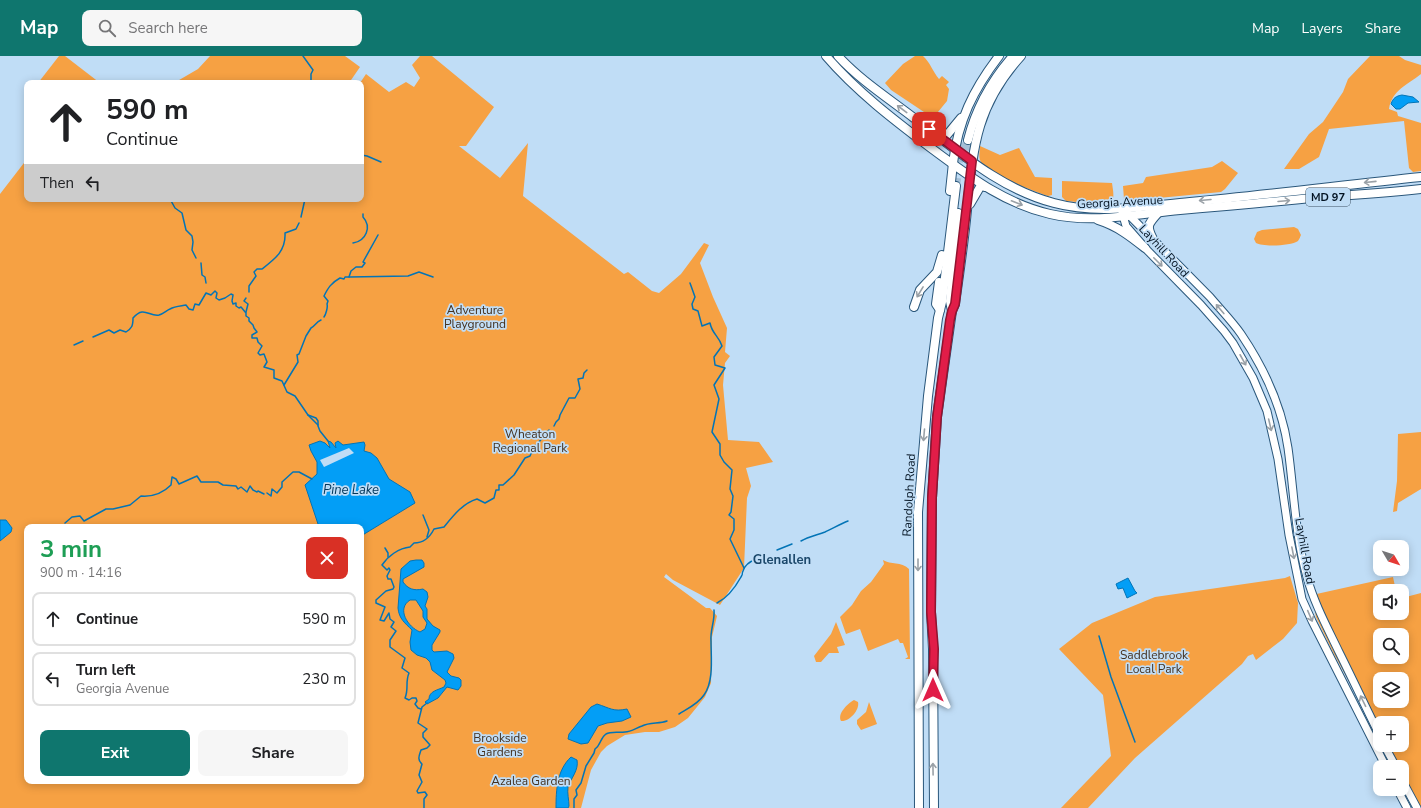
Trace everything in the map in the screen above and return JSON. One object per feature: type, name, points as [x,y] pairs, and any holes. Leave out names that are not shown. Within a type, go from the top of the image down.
[{"type":"main road","name":"Georgia Avenue","points":[[826,56],[851,82],[904,127],[971,177],[985,187],[1010,200],[1043,212],[1063,216],[1094,219],[1421,189]]},
{"type":"main road","name":"Georgia Avenue","points":[[838,56],[857,75],[992,176],[1008,186],[1046,201],[1080,208],[1122,208],[1244,197],[1421,177]]},
{"type":"main road","points":[[939,137],[946,136],[952,131],[965,112],[977,87],[999,56]]},
{"type":"main road","points":[[1005,56],[980,90],[971,109],[965,139],[982,101],[995,79],[1013,56]]},
{"type":"main road","points":[[952,311],[955,304],[972,161],[978,132],[988,102],[1003,77],[1020,56]]},
{"type":"main road","points":[[851,82],[857,75]]},
{"type":"main road","points":[[940,310],[936,304],[953,164],[965,112]]},
{"type":"main road","name":"Randolph Road","points":[[919,808],[918,512],[924,433],[958,186],[950,301],[952,311],[937,417],[932,505],[931,612],[934,649],[934,808]]},
{"type":"main road","points":[[967,211],[977,190],[982,186],[985,187]]},
{"type":"main road","name":"Layhill Road","points":[[1122,208],[1127,216],[1153,239],[1210,297],[1240,333],[1269,382],[1281,417],[1288,447],[1300,550],[1307,577],[1316,605],[1373,722]]},
{"type":"main road","points":[[1153,239],[1148,229],[1149,225],[1158,213]]},
{"type":"main road","name":"Layhill Road","points":[[1127,216],[1126,226],[1144,248],[1224,331],[1233,343],[1253,378],[1267,411],[1278,459],[1289,535],[1302,599],[1382,760]]},
{"type":"main road","points":[[1094,219],[1111,224],[1120,229],[1144,248]]},
{"type":"main road","points":[[914,307],[920,290],[937,272],[942,255]]},
{"type":"main road","points":[[1409,793],[1417,808]]},
{"type":"main road","points":[[1400,796],[1406,808]]},
{"type":"green space","points":[[59,56],[65,56],[96,80],[40,80]]},
{"type":"green space","points":[[210,56],[345,56],[360,67],[351,80],[179,80],[198,69]]},
{"type":"green space","name":"Wheaton Regional Park","points":[[420,56],[432,56],[494,107],[466,146],[459,146],[500,178],[528,143],[523,196],[624,274],[628,272],[652,291],[659,293],[681,274],[704,243],[709,245],[700,263],[727,328],[725,352],[730,356],[725,363],[723,385],[728,440],[759,442],[773,462],[746,468],[751,486],[747,498],[744,568],[720,605],[673,580],[666,574],[664,577],[706,608],[710,608],[717,616],[712,637],[711,683],[705,697],[688,718],[675,727],[659,732],[645,732],[625,735],[607,746],[601,752],[591,770],[581,808],[0,808],[0,194],[24,163],[24,202],[364,202],[364,80],[362,80],[366,74],[389,92],[406,82],[414,87],[420,78],[412,65]]},
{"type":"green space","points":[[915,56],[923,56],[928,61],[939,79],[942,76],[949,82],[946,85],[949,89],[947,101],[933,118],[891,90],[885,83],[903,64]]},
{"type":"green space","points":[[1370,56],[1399,56],[1405,60],[1421,65],[1421,74],[1397,92],[1393,97],[1389,109],[1397,112],[1398,116],[1421,123],[1421,171],[1413,172],[1409,168],[1404,121],[1329,129],[1319,157],[1299,169],[1284,169],[1309,134],[1323,122],[1343,92],[1348,79]]},
{"type":"green space","points":[[980,146],[1000,155],[1019,148],[1035,177],[1052,178],[1052,195],[1048,196],[1033,191],[1001,177],[992,171],[980,160]]},
{"type":"green space","points":[[1222,161],[1238,173],[1221,192],[1127,201],[1124,199],[1123,186],[1143,183],[1146,177],[1212,167]]},
{"type":"green space","points":[[1062,181],[1112,183],[1112,201],[1108,205],[1066,201],[1062,197]]},
{"type":"green space","points":[[1294,227],[1298,229],[1301,235],[1298,241],[1294,243],[1283,245],[1265,245],[1256,243],[1254,239],[1257,232],[1262,230]]},
{"type":"green space","points":[[1421,432],[1421,489],[1398,503],[1397,511],[1393,512],[1397,481],[1398,434]]},
{"type":"green space","points":[[883,560],[903,565],[909,569],[910,659],[905,659],[908,657],[903,643],[900,643],[898,639],[868,651],[860,629],[846,634],[840,617],[852,605],[861,591],[871,582],[884,564]]},
{"type":"green space","name":"Saddlebrook Local Park","points":[[1290,576],[1298,603],[1297,623],[1283,639],[1256,660],[1253,654],[1248,656],[1242,664],[1135,758],[1088,808],[1061,808],[1111,756],[1103,695],[1059,649],[1092,623],[1155,597],[1285,578]]},
{"type":"green space","points":[[1393,577],[1394,584],[1373,584],[1373,620],[1409,620],[1409,596],[1421,593],[1421,808],[1417,808],[1409,793],[1409,760],[1391,760],[1387,752],[1409,752],[1409,716],[1373,716],[1373,726],[1316,617],[1312,595]]},
{"type":"green space","points":[[836,622],[845,645],[837,647],[839,653],[829,653],[821,662],[816,662],[814,656],[831,634]]},
{"type":"green space","points":[[854,700],[858,702],[856,712],[847,720],[841,721],[840,715],[848,704]]},
{"type":"green space","points":[[869,702],[877,724],[861,730],[857,724],[857,720],[866,712]]},
{"type":"water","points":[[1402,95],[1413,97],[1419,102],[1408,103],[1400,109],[1396,109],[1391,104],[1395,98]]},
{"type":"water","name":"Pine Lake","points":[[320,441],[325,443],[330,448],[328,441],[331,442],[336,448],[335,443],[338,441],[343,445],[364,442],[364,451],[371,453],[377,458],[389,479],[410,492],[415,503],[364,534],[364,524],[318,524],[305,485],[317,474],[317,462],[309,445]]},
{"type":"water","points":[[0,520],[6,520],[12,528],[11,532],[0,541]]},
{"type":"water","points":[[422,560],[424,563],[424,567],[403,579],[403,582],[412,589],[423,589],[427,592],[428,597],[425,606],[427,609],[427,619],[433,626],[440,630],[432,645],[432,650],[434,652],[447,651],[453,654],[454,658],[447,672],[451,676],[461,680],[461,686],[458,690],[447,687],[438,698],[427,704],[425,702],[429,699],[430,694],[444,687],[446,683],[445,680],[432,670],[430,662],[426,658],[417,655],[411,650],[410,642],[412,630],[403,620],[399,612],[401,569],[410,561]],"holes":[[[410,600],[416,600],[423,611],[423,617],[427,623],[425,629],[420,632],[411,626],[405,618],[404,613],[406,604]]]},
{"type":"water","points":[[1128,578],[1137,593],[1127,598],[1123,588],[1118,589],[1116,584]]},
{"type":"water","points":[[597,704],[615,710],[627,709],[631,717],[622,721],[598,726],[588,743],[581,744],[568,739],[569,734],[591,707]]},
{"type":"water","points":[[571,757],[577,760],[577,764],[576,771],[568,787],[569,806],[568,808],[556,808],[556,794],[560,774],[566,762]]},
{"type":"pier","points":[[349,448],[354,453],[324,467],[320,460]]},
{"type":"waterway","points":[[303,56],[313,70],[311,80]]},
{"type":"waterway","points":[[364,156],[381,162]]},
{"type":"waterway","points":[[172,202],[175,208],[182,213],[186,230],[192,236],[192,250],[196,258]]},
{"type":"waterway","points":[[301,217],[304,202]]},
{"type":"waterway","points":[[353,243],[361,240],[366,233],[367,225],[363,214]]},
{"type":"waterway","points":[[249,292],[249,286],[256,276],[254,272],[257,269],[262,269],[279,254],[284,245],[285,233],[296,229],[299,223]]},
{"type":"waterway","points":[[324,317],[327,310],[328,301],[324,296],[328,288],[340,278],[344,279],[345,277],[349,277],[351,271],[356,267],[362,267],[365,263],[363,262],[378,235]]},
{"type":"waterway","points":[[201,263],[202,275],[205,277],[206,283]]},
{"type":"waterway","points":[[349,277],[408,276],[419,272],[433,277]]},
{"type":"waterway","points":[[690,283],[695,297],[692,304],[693,309],[698,311],[702,326],[710,323],[712,330],[722,346],[714,357],[715,365],[725,368],[714,385],[719,399],[712,432],[720,444],[720,455],[724,462],[732,470],[730,489],[733,496],[731,512],[729,515],[734,519],[734,530],[730,539],[744,568]]},
{"type":"waterway","points":[[93,337],[109,330],[114,333],[120,330],[126,332],[132,326],[133,318],[140,312],[159,315],[174,307],[186,305],[189,309],[193,310],[195,304],[199,305],[206,293],[211,295],[215,291],[217,293],[216,298],[219,300],[231,294],[233,295],[233,304],[236,303],[236,306],[239,308],[241,307],[257,332],[252,335],[252,338],[257,338],[258,342],[262,346],[258,353],[260,355],[264,354],[267,362],[264,367],[274,370],[274,378],[282,381],[287,392],[295,396],[308,415],[316,418],[320,431],[328,441]]},
{"type":"waterway","points":[[246,298],[244,301],[248,304],[246,312]]},
{"type":"waterway","points":[[284,385],[298,362],[297,355],[299,354],[306,336],[311,328],[321,320]]},
{"type":"waterway","points":[[74,345],[83,341]]},
{"type":"waterway","points":[[554,426],[569,398],[575,398],[580,389],[578,379],[583,378],[584,373],[587,370]]},
{"type":"waterway","points":[[308,415],[318,425]]},
{"type":"waterway","points":[[421,709],[415,704],[417,701],[416,698],[409,700],[405,698],[409,673],[402,668],[405,658],[390,647],[390,640],[396,631],[391,627],[394,622],[390,619],[389,613],[384,621],[380,620],[385,607],[376,603],[376,600],[386,591],[393,589],[394,587],[391,579],[388,579],[387,576],[390,570],[389,568],[387,570],[382,565],[394,553],[410,547],[414,543],[423,541],[434,529],[444,527],[459,510],[472,501],[477,499],[485,503],[494,498],[496,490],[499,490],[499,485],[503,485],[514,475],[525,458],[530,456],[533,449],[549,430]]},
{"type":"waterway","points":[[267,493],[271,496],[272,489],[277,493],[282,487],[282,482],[293,472],[299,472],[312,479]]},
{"type":"waterway","points":[[65,523],[72,517],[80,516],[84,521],[106,509],[130,505],[141,496],[158,494],[171,485],[172,477],[176,479],[179,484],[197,476],[201,482],[218,482],[223,485],[236,486],[238,489],[241,487],[247,492],[250,486],[253,490],[264,494]]},
{"type":"waterway","points":[[423,515],[429,530],[427,537]]},
{"type":"waterway","points":[[801,541],[848,521]]},
{"type":"waterway","points":[[777,550],[792,544]]},
{"type":"waterway","points":[[385,548],[388,553],[388,557]]},
{"type":"waterway","points":[[717,603],[728,595],[734,588],[747,565],[757,559]]},
{"type":"waterway","points":[[679,714],[699,701],[707,689],[711,676],[711,637],[714,610]]},
{"type":"waterway","points":[[1099,636],[1111,677],[1135,742]]},
{"type":"waterway","points":[[424,808],[424,799],[427,795],[425,792],[418,793],[417,791],[422,782],[419,775],[422,764],[419,761],[419,758],[421,750],[430,745],[423,737],[423,733],[427,729],[418,723],[422,707],[427,703]]},
{"type":"waterway","points":[[574,808],[574,799],[577,795],[576,790],[581,783],[586,766],[601,739],[606,734],[627,732],[651,723],[667,721]]},
{"type":"tunnel","points":[[956,186],[962,138]]},
{"type":"tunnel","points":[[964,162],[968,140]]},
{"type":"district","name":"Glenallen","points":[[782,560]]},
{"type":"route","points":[[929,129],[972,161],[966,222],[955,304],[950,320],[937,417],[932,517],[931,612],[934,649],[933,690]]},
{"type":"park label","name":"Adventure Playground","points":[[475,317]]},
{"type":"park label","name":"Brookside Gardens","points":[[500,745]]},
{"type":"park label","name":"Azalea Garden","points":[[531,781]]}]
